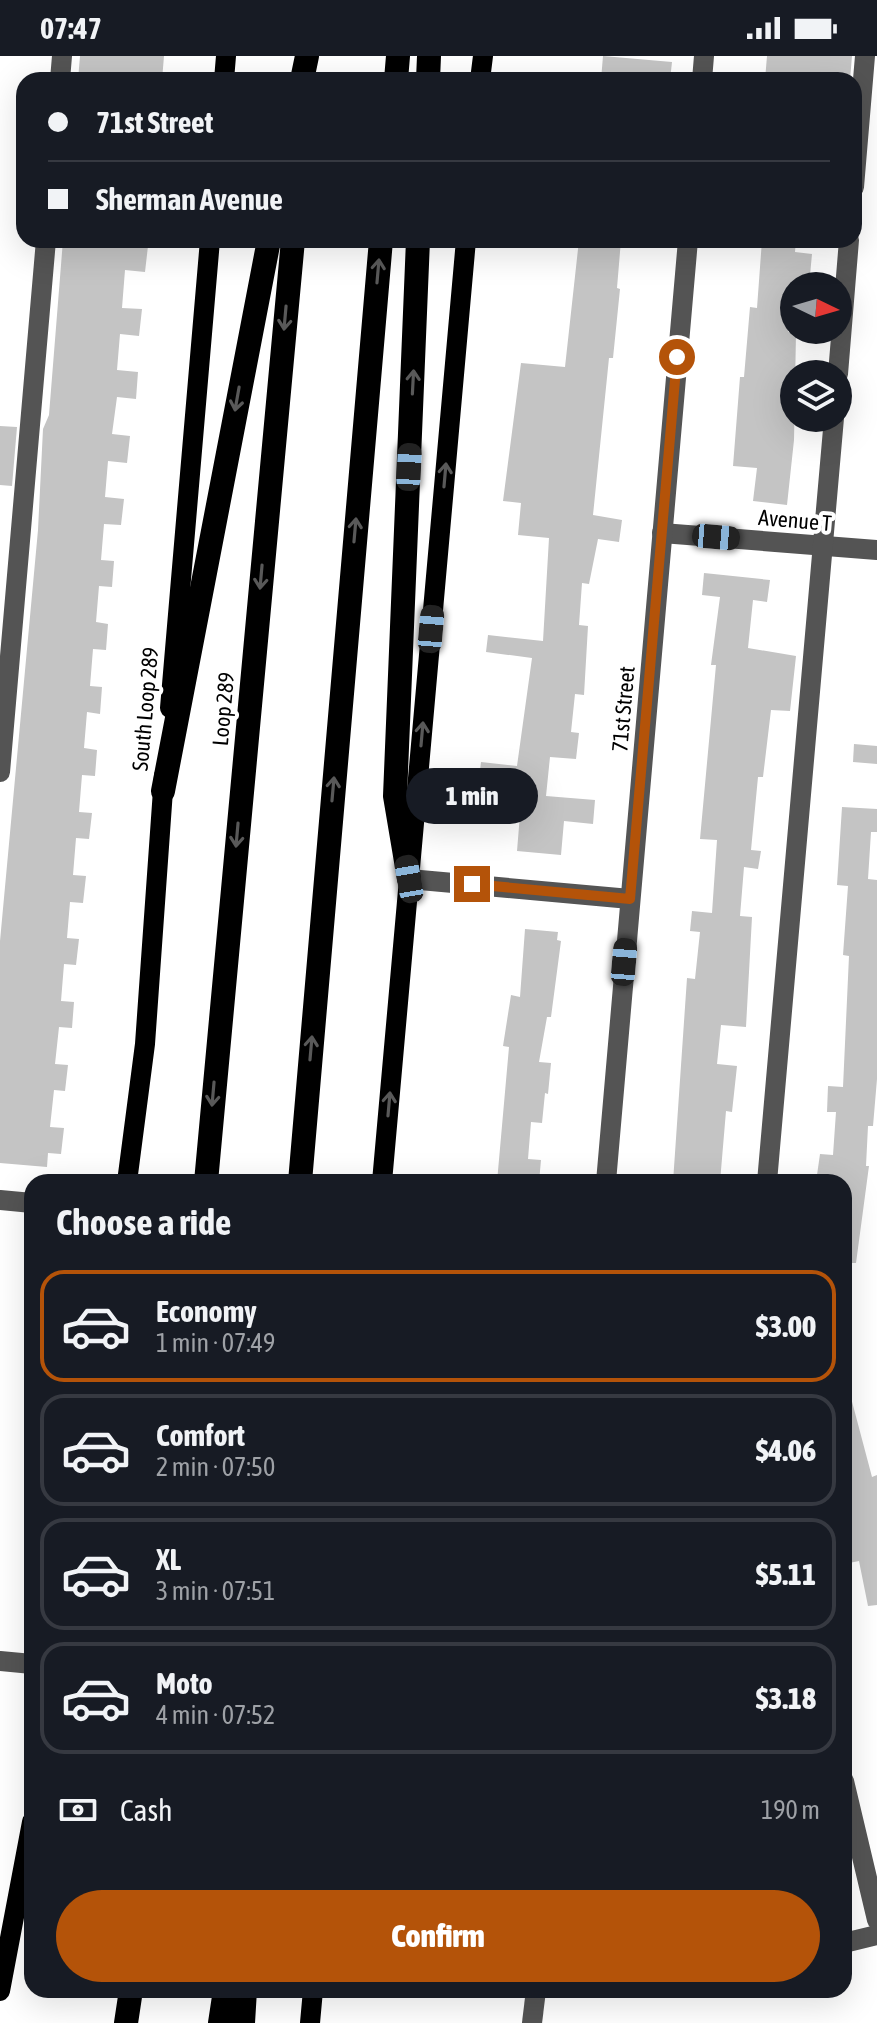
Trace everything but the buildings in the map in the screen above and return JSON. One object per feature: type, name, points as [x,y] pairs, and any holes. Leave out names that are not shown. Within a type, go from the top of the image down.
[{"type":"highway","points":[[163,791],[267,248]]},
{"type":"highway","name":"Loop 289","points":[[207,1174],[292,248]]},
{"type":"highway","points":[[301,1174],[380,248]]},
{"type":"highway","points":[[409,879],[395,796],[418,248]]},
{"type":"highway","points":[[126,2023],[130,1998]]},
{"type":"highway","points":[[138,2023],[140,1998]]},
{"type":"highway","points":[[220,2023],[224,1998]]},
{"type":"highway","points":[[243,2023],[245,1998]]},
{"type":"main road","name":"South Loop 289","points":[[128,1174],[145,1044],[163,791],[209,248]]},
{"type":"main road","points":[[383,1174],[465,248]]},
{"type":"main road","points":[[0,1990],[24,1864]]},
{"type":"main road","points":[[310,2023],[312,1998]]},
{"type":"street","points":[[862,92],[865,56]]},
{"type":"street","points":[[0,772],[45,248]]},
{"type":"street","name":"71st Street","points":[[607,1174],[687,248]]},
{"type":"street","points":[[839,360],[848,248]]},
{"type":"street","points":[[768,1174],[833,432]]},
{"type":"street","name":"Avenue T","points":[[662,533],[877,550]]},
{"type":"street","points":[[409,879],[630,899]]},
{"type":"street","points":[[0,1200],[24,1202]]},
{"type":"street","points":[[0,1661],[24,1663]]},
{"type":"street","points":[[852,1815],[877,1920]]},
{"type":"street","points":[[852,1941],[877,1935]]},
{"type":"street","points":[[532,2023],[535,1998]]},
{"type":"route","points":[[472,884],[630,899],[677,357]]}]
